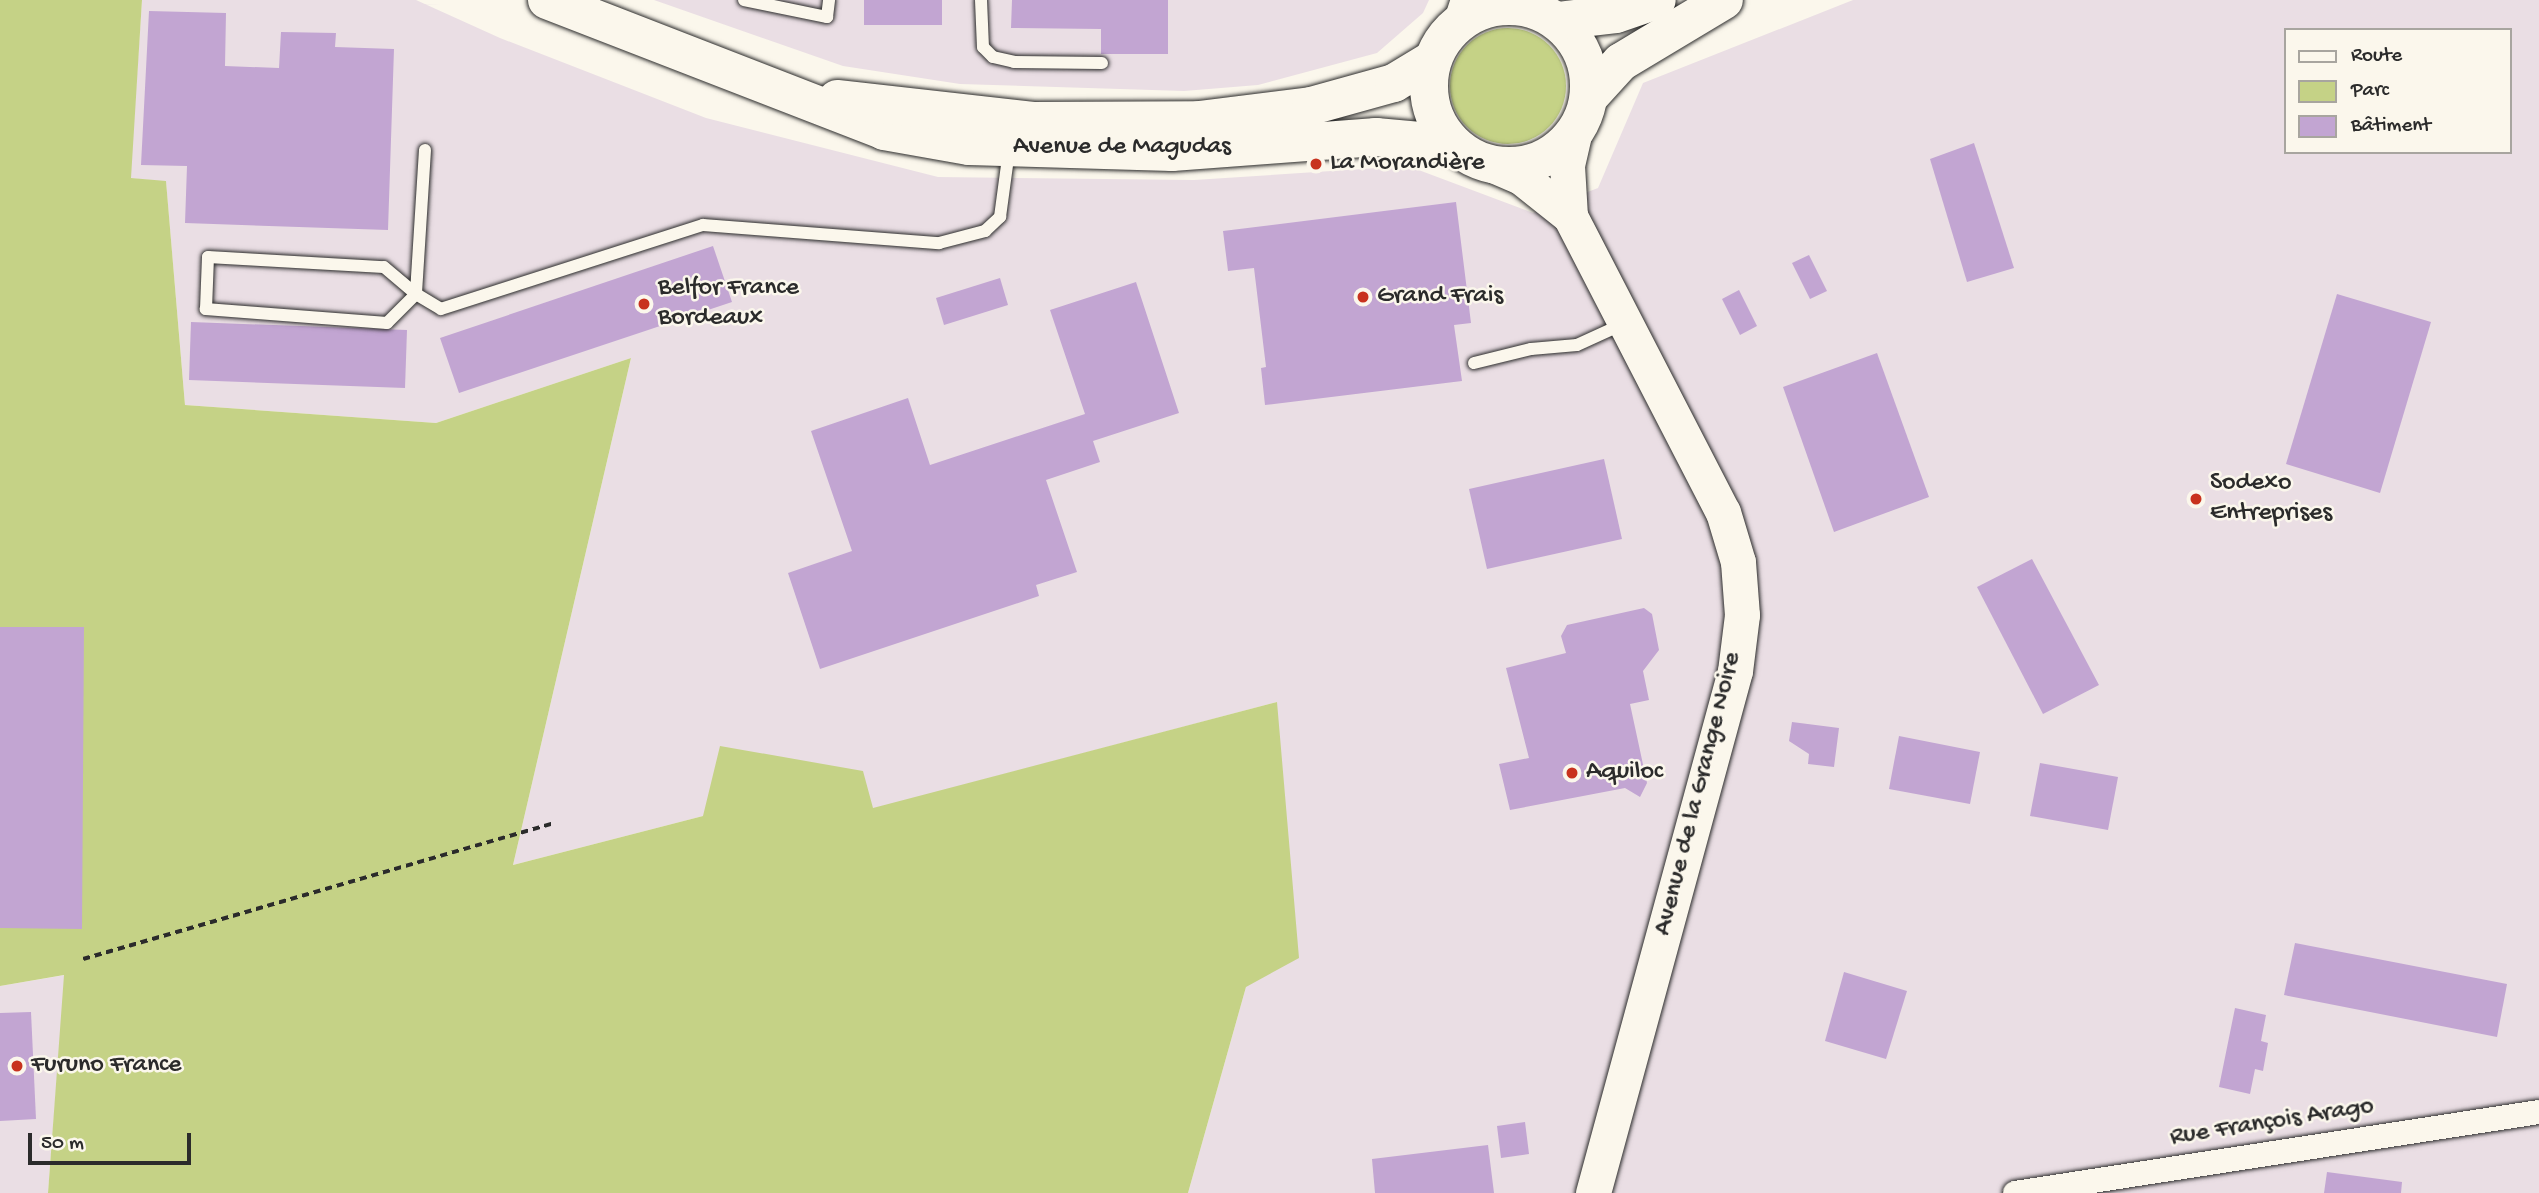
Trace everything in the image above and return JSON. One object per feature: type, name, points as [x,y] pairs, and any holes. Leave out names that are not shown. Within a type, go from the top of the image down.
[{"type":"main road","name":"Avenue de Magudas","points":[[547,0],[884,131],[1009,149],[1215,151],[1376,137],[1453,144]]},
{"type":"main road","points":[[1657,0],[1616,14],[1508,6],[1465,11],[1443,39],[1432,60],[1430,105],[1453,144],[1488,163],[1513,166],[1537,161],[1559,149],[1621,62],[1724,0]]},
{"type":"main road","points":[[1538,10],[1583,55],[1582,114]]},
{"type":"main road","name":"Avenue de Magudas","points":[[798,96],[1033,121],[1199,120],[1311,106],[1394,83],[1432,60]]},
{"type":"street","name":"Avenue de la Grange Noire","points":[[1582,114],[1567,165],[1570,216],[1723,512],[1738,562],[1742,615],[1735,671],[1593,1193]]},
{"type":"street","name":"Avenue de la Grange Noire","points":[[1488,163],[1521,177],[1570,216]]},
{"type":"street","name":"Rue François Arago","points":[[2015,1193],[2539,1112]]},
{"type":"lane","points":[[744,0],[827,16],[829,0]]},
{"type":"lane","points":[[981,0],[983,47],[993,57],[1014,62],[1102,63]]},
{"type":"lane","points":[[425,150],[416,294],[387,323],[206,309],[208,257],[384,267],[416,294],[441,309],[703,225],[939,243],[985,231],[1000,217],[1009,149]]},
{"type":"lane","points":[[1474,363],[1531,349],[1577,345],[1625,323]]},
{"type":"path","points":[[83,959],[554,823]]},
{"type":"shaded area","points":[[142,0],[416,0],[500,38],[706,118],[938,177],[1194,180],[1408,166],[1533,213],[1598,188],[1643,83],[1853,0],[2539,0],[2539,1193],[1188,1193],[1246,987],[1277,702],[873,809],[703,816],[513,865],[631,358],[436,423],[185,405],[166,182],[130,178]]},
{"type":"shaded area","points":[[654,0],[1429,0],[1423,13],[1377,53],[1258,85],[1184,91],[960,84],[843,66]]},
{"type":"shaded area","points":[[65,975],[48,1193],[0,1193],[0,986]]},
{"type":"green space","points":[[0,0],[142,0],[131,178],[166,181],[185,405],[436,423],[631,358],[513,865],[703,816],[720,746],[863,771],[873,808],[1277,702],[1299,958],[1246,987],[1188,1193],[48,1193],[64,975],[0,986]]},
{"type":"green space","points":[[1508,28],[1530,32],[1549,45],[1562,64],[1566,86],[1562,108],[1549,127],[1530,140],[1508,144],[1486,140],[1467,127],[1454,108],[1450,86],[1454,64],[1467,45],[1486,32]]},
{"type":"building","points":[[864,0],[942,0],[942,25],[864,25]]},
{"type":"building","points":[[1012,0],[1168,0],[1168,54],[1101,54],[1101,29],[1011,28]]},
{"type":"building","points":[[149,11],[226,13],[225,66],[279,68],[281,32],[336,33],[335,47],[394,49],[388,230],[185,223],[187,166],[141,165]]},
{"type":"building","points":[[1974,143],[2014,268],[1967,282],[1930,159]]},
{"type":"building","name":"Grand Frais","points":[[1456,202],[1471,323],[1454,325],[1462,381],[1265,405],[1261,368],[1266,367],[1254,268],[1228,271],[1223,231]]},
{"type":"building","points":[[713,246],[732,302],[459,393],[440,338]]},
{"type":"building","points":[[1809,255],[1827,291],[1810,299],[1792,263]]},
{"type":"building","points":[[1000,278],[1008,305],[944,325],[936,298]]},
{"type":"building","points":[[1136,282],[1179,413],[1093,441],[1100,462],[1046,480],[1077,572],[1036,585],[1039,596],[820,669],[788,573],[852,551],[811,431],[908,398],[930,465],[1085,414],[1050,310]]},
{"type":"building","points":[[1739,290],[1757,326],[1740,335],[1722,299]]},
{"type":"building","points":[[2337,294],[2431,322],[2380,493],[2286,464]]},
{"type":"building","points":[[191,322],[407,330],[405,388],[189,380]]},
{"type":"building","points":[[1877,353],[1929,497],[1834,532],[1783,387]]},
{"type":"building","points":[[1604,459],[1622,539],[1487,569],[1469,489]]},
{"type":"building","points":[[2032,559],[2099,685],[2043,714],[1977,587]]},
{"type":"building","points":[[1644,608],[1652,614],[1659,650],[1643,671],[1649,700],[1630,704],[1647,783],[1640,797],[1625,788],[1510,810],[1499,764],[1529,758],[1506,668],[1566,653],[1561,636],[1567,625]]},
{"type":"building","points":[[0,627],[84,627],[82,929],[0,928]]},
{"type":"building","points":[[1792,722],[1839,728],[1834,767],[1808,764],[1809,754],[1789,741]]},
{"type":"building","points":[[1899,736],[1980,752],[1970,804],[1889,789]]},
{"type":"building","points":[[2040,763],[2118,777],[2108,830],[2030,816]]},
{"type":"building","points":[[2295,943],[2507,984],[2497,1037],[2284,995]]},
{"type":"building","points":[[1844,972],[1907,991],[1886,1059],[1825,1041]]},
{"type":"building","points":[[2235,1008],[2266,1015],[2261,1041],[2268,1043],[2263,1071],[2255,1069],[2250,1094],[2219,1087]]},
{"type":"building","name":"Furuno France","points":[[31,1012],[36,1119],[0,1121],[0,1013]]},
{"type":"building","points":[[1525,1122],[1529,1154],[1501,1158],[1497,1126]]},
{"type":"building","points":[[1488,1145],[1494,1193],[1375,1193],[1372,1159]]},
{"type":"building","points":[[2327,1172],[2402,1182],[2401,1193],[2324,1193]]},
{"type":"place","name":"La Morandière","points":[[1316,164]]},
{"type":"place","name":"Grand Frais","points":[[1363,297]]},
{"type":"place","name":"Belfor France Bordeaux","points":[[644,304]]},
{"type":"place","name":"Sodexo Entreprises","points":[[2196,499]]},
{"type":"place","name":"Aquiloc","points":[[1572,773]]},
{"type":"place","name":"Furuno France","points":[[17,1066]]}]
